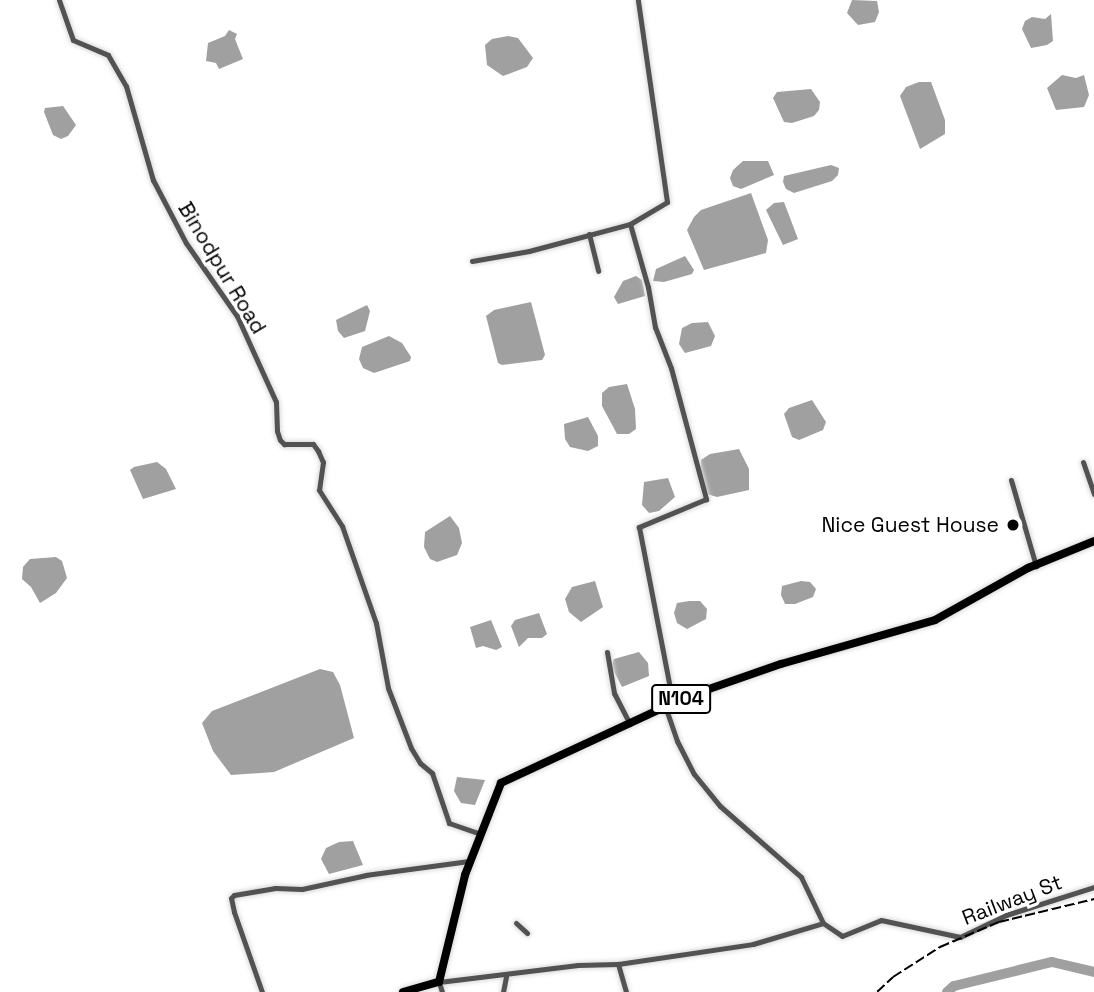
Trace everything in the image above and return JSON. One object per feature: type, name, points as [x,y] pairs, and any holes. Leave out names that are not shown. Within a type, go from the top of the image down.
[{"type":"highway","name":"N104","points":[[439,982],[471,861],[501,783],[669,704],[747,675],[935,620],[1035,566],[1094,541]]},
{"type":"highway","points":[[403,992],[439,982]]},
{"type":"street","name":"Binodpur Road","points":[[59,0],[73,40],[108,55],[127,86],[153,180],[186,243],[237,316],[276,402],[276,431],[280,439],[284,444],[313,444],[318,451],[323,462],[319,490],[337,514],[370,605],[388,688],[411,748],[420,763],[432,773],[449,823],[481,834]]},
{"type":"street","points":[[472,261],[529,251],[630,224],[667,202],[638,0]]},
{"type":"street","points":[[442,992],[439,982],[578,965],[618,964],[753,944],[823,923],[801,877],[720,806],[694,774],[677,741],[639,527],[706,499],[671,368],[655,327],[630,224]]},
{"type":"street","points":[[589,234],[598,271]]},
{"type":"street","points":[[1083,462],[1094,494]]},
{"type":"street","points":[[1011,480],[1035,566]]},
{"type":"street","points":[[607,652],[614,693],[630,723]]},
{"type":"street","points":[[262,992],[234,912],[230,898],[234,895],[275,888],[302,889],[366,875],[471,861]]},
{"type":"street","name":"Railway St","points":[[823,923],[842,936],[881,920],[960,937],[1006,915],[1094,887]]},
{"type":"street","points":[[516,923],[527,933]]},
{"type":"street","points":[[618,964],[626,992]]},
{"type":"street","points":[[503,992],[505,976]]},
{"type":"shaded area","points":[[852,0],[877,1],[879,12],[875,22],[858,25],[847,13]]},
{"type":"shaded area","points":[[1051,14],[1053,41],[1031,48],[1022,29],[1025,21],[1032,17],[1045,19]]},
{"type":"shaded area","points":[[229,30],[237,34],[235,39],[243,59],[219,69],[216,63],[206,61],[208,43],[225,36]]},
{"type":"shaded area","points":[[508,36],[518,38],[533,58],[527,67],[503,76],[487,65],[485,45],[492,39]]},
{"type":"shaded area","points":[[1062,75],[1076,78],[1084,75],[1089,95],[1084,107],[1056,110],[1047,88]]},
{"type":"shaded area","points":[[919,82],[931,82],[945,120],[945,134],[920,149],[900,96],[906,87]]},
{"type":"shaded area","points":[[811,89],[820,102],[819,110],[814,116],[792,123],[784,122],[773,98],[777,92]]},
{"type":"shaded area","points":[[63,106],[76,125],[68,136],[61,139],[53,135],[44,112],[45,108]]},
{"type":"shaded area","points":[[743,161],[768,161],[774,175],[741,189],[733,186],[730,178],[733,170]]},
{"type":"shaded area","points":[[831,165],[839,168],[838,175],[832,181],[794,193],[786,189],[784,176]]},
{"type":"shaded area","points":[[751,193],[768,240],[766,253],[704,270],[687,230],[694,217],[701,210]]},
{"type":"shaded area","points":[[784,202],[798,239],[783,245],[766,210],[774,203]]},
{"type":"shaded area","points":[[685,256],[694,270],[692,274],[664,282],[653,281],[656,269]]},
{"type":"shaded area","points":[[636,276],[642,280],[645,296],[618,304],[614,297],[623,281]]},
{"type":"shaded area","points":[[531,302],[545,355],[542,360],[502,365],[498,363],[486,316],[494,310]]},
{"type":"shaded area","points":[[367,305],[370,311],[365,331],[344,338],[338,331],[336,320]]},
{"type":"shaded area","points":[[708,322],[715,336],[711,346],[685,353],[679,344],[682,328],[692,323]]},
{"type":"shaded area","points":[[389,336],[402,343],[411,357],[410,361],[374,373],[363,368],[359,359],[362,347]]},
{"type":"shaded area","points":[[627,384],[635,409],[636,429],[629,434],[617,434],[602,406],[602,393],[609,387]]},
{"type":"shaded area","points":[[812,400],[826,422],[823,430],[799,440],[792,437],[784,414],[789,408]]},
{"type":"shaded area","points":[[588,417],[598,436],[598,446],[588,451],[570,447],[565,439],[564,424]]},
{"type":"shaded area","points":[[739,449],[749,469],[749,490],[717,497],[707,494],[701,484],[701,460],[710,454]]},
{"type":"shaded area","points":[[157,462],[166,469],[176,489],[143,499],[130,470]]},
{"type":"shaded area","points":[[668,478],[675,497],[659,511],[649,513],[642,505],[644,482]]},
{"type":"shaded area","points":[[450,516],[459,528],[462,543],[457,555],[437,562],[430,559],[424,547],[425,532]]},
{"type":"shaded area","points":[[56,557],[62,561],[67,578],[56,593],[40,603],[31,587],[22,579],[23,567],[30,559]]},
{"type":"shaded area","points":[[595,581],[603,607],[581,622],[569,612],[565,599],[572,587]]},
{"type":"shaded area","points":[[801,581],[810,582],[816,589],[813,597],[795,604],[785,604],[781,595],[782,586]]},
{"type":"shaded area","points":[[700,601],[707,609],[706,619],[687,629],[677,623],[674,613],[677,603]]},
{"type":"shaded area","points":[[539,613],[547,634],[542,638],[528,638],[519,647],[511,626],[515,620]]},
{"type":"shaded area","points":[[491,620],[502,647],[496,650],[483,646],[476,648],[470,627]]},
{"type":"shaded area","points":[[639,652],[648,663],[649,676],[622,687],[611,666],[614,659]]},
{"type":"shaded area","points":[[320,669],[333,672],[340,685],[354,738],[274,772],[231,775],[213,751],[202,723],[212,711]]},
{"type":"shaded area","points":[[457,777],[485,780],[475,805],[461,803],[454,791]]},
{"type":"shaded area","points":[[353,841],[363,865],[329,874],[321,859],[326,848],[339,842]]},
{"type":"waterway","points":[[947,992],[954,986],[1052,962],[1094,972]]},
{"type":"railway","points":[[877,992],[893,977],[940,947],[999,922],[1094,899]]},
{"type":"place","name":"Nice Guest House","points":[[1013,525]]}]
